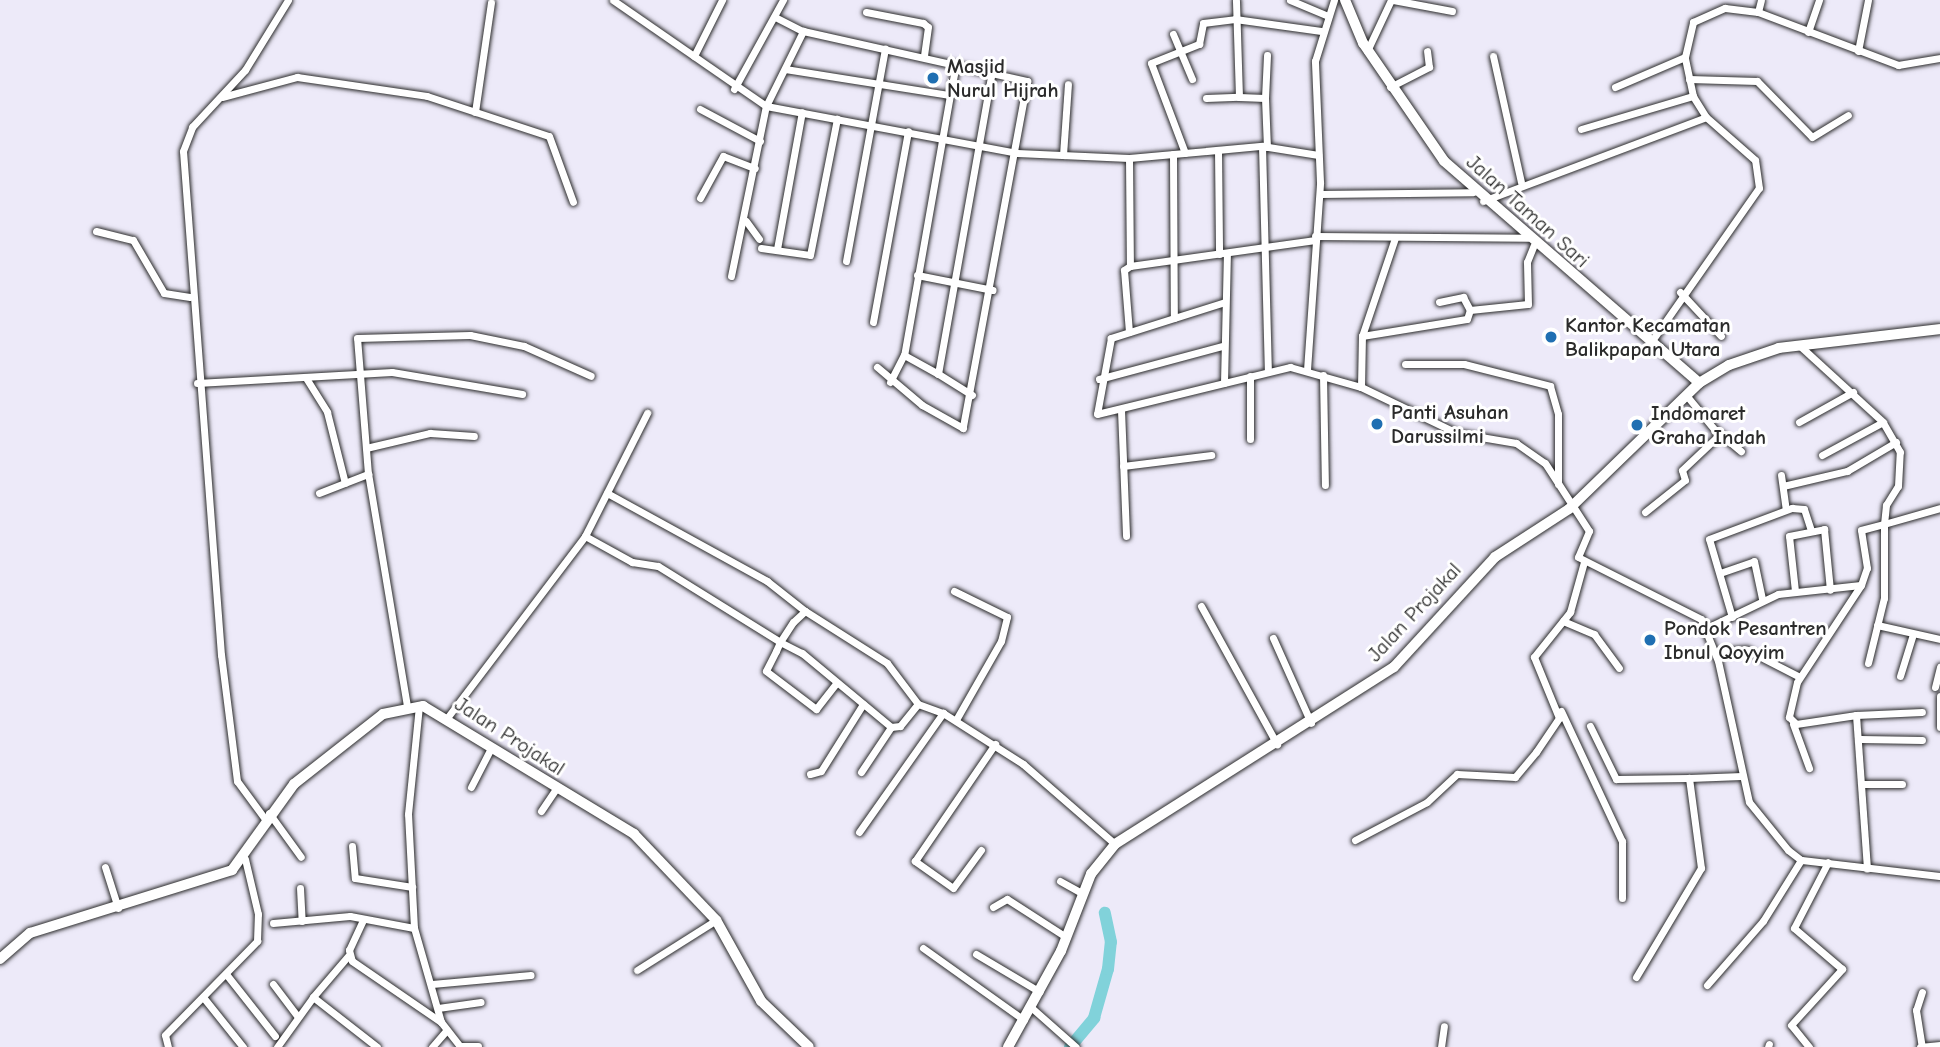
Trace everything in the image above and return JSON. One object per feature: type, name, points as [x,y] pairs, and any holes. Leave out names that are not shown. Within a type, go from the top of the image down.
[{"type":"main road","name":"Jalan Projakal","points":[[1008,1047],[1033,1009],[1066,937],[1082,893],[1115,844],[1311,724],[1394,667],[1495,556],[1569,509],[1699,383],[1729,365],[1799,344],[1940,329]]},
{"type":"main road","name":"Jalan Projakal","points":[[413,706],[447,719],[490,750],[555,790],[634,834],[716,920],[761,1000],[808,1047]]},
{"type":"main road","points":[[0,959],[30,933],[209,882],[245,859],[267,816],[294,784],[383,714],[413,706]]},
{"type":"street","points":[[288,0],[221,98],[184,144],[190,297],[197,383],[237,781],[301,858]]},
{"type":"street","points":[[613,0],[694,56],[734,89],[766,106],[1017,152],[1129,158],[1264,146],[1318,155]]},
{"type":"street","points":[[694,56],[722,0]]},
{"type":"street","points":[[734,89],[783,0]]},
{"type":"street","points":[[1236,0],[1239,97]]},
{"type":"street","points":[[1290,0],[1328,16]]},
{"type":"street","points":[[1307,370],[1320,194],[1314,61],[1321,31],[1334,0]]},
{"type":"street","name":"Jalan Taman Sari","points":[[1345,0],[1367,51],[1390,87],[1474,192],[1699,383]]},
{"type":"street","points":[[1367,51],[1392,0],[1452,11]]},
{"type":"street","points":[[1758,12],[1761,0]]},
{"type":"street","points":[[1808,32],[1819,0]]},
{"type":"street","points":[[1858,51],[1868,0]]},
{"type":"street","points":[[475,112],[491,2]]},
{"type":"street","points":[[1651,342],[1680,292],[1759,188],[1755,160],[1706,117],[1693,96],[1685,57],[1693,22],[1725,8],[1758,12],[1898,65],[1940,58]]},
{"type":"street","points":[[866,12],[923,23],[928,27],[924,57]]},
{"type":"street","points":[[775,17],[803,31],[992,71],[1027,81],[993,290],[972,395],[960,428],[890,382],[877,367]]},
{"type":"street","points":[[1185,153],[1149,68],[1203,41],[1203,23],[1235,19],[1321,31]]},
{"type":"street","points":[[731,276],[746,221],[766,106],[803,31]]},
{"type":"street","points":[[1172,34],[1192,79]]},
{"type":"street","points":[[846,261],[885,49]]},
{"type":"street","points":[[1390,87],[1429,67],[1427,51]]},
{"type":"street","points":[[1267,55],[1264,146],[1268,371]]},
{"type":"street","points":[[1493,56],[1521,182]]},
{"type":"street","points":[[1615,87],[1685,57]]},
{"type":"street","points":[[890,382],[904,355],[956,65]]},
{"type":"street","points":[[785,69],[950,95]]},
{"type":"street","points":[[938,374],[992,71]]},
{"type":"street","points":[[221,98],[297,77],[394,88],[549,136],[573,202]]},
{"type":"street","points":[[1689,79],[1757,81],[1812,137],[1848,115]]},
{"type":"street","points":[[1063,155],[1068,84]]},
{"type":"street","points":[[1581,129],[1693,96]]},
{"type":"street","points":[[1206,98],[1265,98]]},
{"type":"street","points":[[700,109],[760,141]]},
{"type":"street","points":[[777,249],[802,112]]},
{"type":"street","points":[[1483,201],[1521,182],[1649,143],[1706,117]]},
{"type":"street","points":[[761,247],[810,255],[837,119]]},
{"type":"street","points":[[873,322],[908,131]]},
{"type":"street","points":[[1218,150],[1225,302],[1222,346],[1224,383]]},
{"type":"street","points":[[1173,154],[1174,317]]},
{"type":"street","points":[[700,198],[723,156],[755,168]]},
{"type":"street","points":[[1129,158],[1130,266]]},
{"type":"street","points":[[1320,194],[1474,192]]},
{"type":"street","points":[[746,221],[760,239]]},
{"type":"street","points":[[96,230],[136,243],[164,293],[190,297]]},
{"type":"street","points":[[1129,332],[1124,270],[1130,266],[1315,238],[1530,242],[1527,262],[1528,304],[1470,310]]},
{"type":"street","points":[[1361,387],[1362,336],[1395,238]]},
{"type":"street","points":[[917,275],[993,290]]},
{"type":"street","points":[[1680,292],[1721,336]]},
{"type":"street","points":[[1362,336],[1467,319],[1470,310],[1463,297],[1440,302]]},
{"type":"street","points":[[1225,302],[1129,332],[1106,343],[1099,379],[1097,414],[1268,371],[1307,370],[1361,387],[1457,433],[1516,443],[1545,463],[1569,509],[1589,531],[1578,557],[1694,614],[1707,628],[1715,652],[1742,776],[1756,812],[1801,860],[1940,876]]},
{"type":"street","points":[[478,1046],[460,1046],[445,1031],[414,928],[408,814],[413,706],[368,474],[357,338],[457,334],[524,346],[592,376]]},
{"type":"street","points":[[1799,344],[1883,422],[1896,442],[1902,469],[1884,524],[1877,625],[1868,663]]},
{"type":"street","points":[[1099,379],[1222,346]]},
{"type":"street","points":[[904,355],[972,395]]},
{"type":"street","points":[[1405,364],[1464,364],[1550,386],[1558,414],[1558,484]]},
{"type":"street","points":[[197,383],[360,373],[439,376],[522,394]]},
{"type":"street","points":[[1323,375],[1325,485]]},
{"type":"street","points":[[1250,376],[1250,439]]},
{"type":"street","points":[[306,378],[327,412],[345,483]]},
{"type":"street","points":[[1799,422],[1853,392]]},
{"type":"street","points":[[1686,395],[1718,432],[1741,451]]},
{"type":"street","points":[[1121,410],[1126,536]]},
{"type":"street","points":[[447,719],[585,536],[648,413]]},
{"type":"street","points":[[1822,455],[1883,422]]},
{"type":"street","points":[[1645,512],[1685,480],[1682,470],[1718,432]]},
{"type":"street","points":[[366,448],[430,433],[474,436]]},
{"type":"street","points":[[1783,486],[1847,471],[1896,442]]},
{"type":"street","points":[[1123,466],[1211,455]]},
{"type":"street","points":[[319,493],[368,474]]},
{"type":"street","points":[[1781,475],[1786,509]]},
{"type":"street","points":[[607,493],[767,580],[805,611],[887,663],[918,704],[943,713],[995,744],[1069,799],[1115,844]]},
{"type":"street","points":[[1810,768],[1789,706],[1800,677],[1860,585],[1867,568],[1861,530],[1940,508]]},
{"type":"street","points":[[1732,617],[1709,539],[1786,509],[1804,509],[1811,530]]},
{"type":"street","points":[[1795,591],[1789,536],[1824,529],[1830,590]]},
{"type":"street","points":[[585,536],[632,562],[658,566],[811,659],[835,685],[891,727],[900,726],[918,704]]},
{"type":"street","points":[[1720,573],[1754,561],[1762,600]]},
{"type":"street","points":[[1584,562],[1578,596],[1563,621],[1534,657],[1619,834],[1626,869],[1622,898]]},
{"type":"street","points":[[1707,628],[1762,600],[1795,591],[1830,590],[1860,585]]},
{"type":"street","points":[[954,591],[1007,617],[1001,641],[956,720]]},
{"type":"street","points":[[1201,606],[1277,744]]},
{"type":"street","points":[[805,611],[780,642],[768,674],[816,709],[835,685]]},
{"type":"street","points":[[1563,621],[1594,634],[1619,668]]},
{"type":"street","points":[[1877,625],[1940,639]]},
{"type":"street","points":[[1900,676],[1913,634]]},
{"type":"street","points":[[1272,638],[1311,724]]},
{"type":"street","points":[[1715,652],[1747,650],[1800,677]]},
{"type":"street","points":[[1935,687],[1940,667]]},
{"type":"street","points":[[1355,840],[1427,802],[1457,774],[1515,777],[1557,726],[1548,689]]},
{"type":"street","points":[[1940,696],[1940,727]]},
{"type":"street","points":[[810,774],[821,771],[863,704]]},
{"type":"street","points":[[1793,724],[1856,715],[1922,712]]},
{"type":"street","points":[[859,832],[943,713]]},
{"type":"street","points":[[1856,715],[1860,738],[1867,869]]},
{"type":"street","points":[[1590,726],[1616,779],[1742,776]]},
{"type":"street","points":[[861,772],[891,727]]},
{"type":"street","points":[[1860,738],[1922,740]]},
{"type":"street","points":[[981,850],[953,888],[915,861],[995,744]]},
{"type":"street","points":[[471,787],[490,750]]},
{"type":"street","points":[[1636,977],[1701,868],[1689,778]]},
{"type":"street","points":[[1863,784],[1902,784]]},
{"type":"street","points":[[541,811],[555,790]]},
{"type":"street","points":[[352,846],[355,878],[412,887]]},
{"type":"street","points":[[168,1047],[165,1035],[257,941],[258,914],[245,859]]},
{"type":"street","points":[[1707,985],[1763,921],[1801,860]]},
{"type":"street","points":[[1809,1047],[1791,1025],[1842,969],[1794,928],[1828,862]]},
{"type":"street","points":[[105,867],[118,909]]},
{"type":"street","points":[[1060,881],[1082,893]]},
{"type":"street","points":[[300,888],[302,921]]},
{"type":"street","points":[[993,907],[1007,899],[1066,937]]},
{"type":"street","points":[[273,923],[363,920],[414,928]]},
{"type":"street","points":[[277,1047],[313,997],[348,956],[363,920]]},
{"type":"street","points":[[637,970],[716,920]]},
{"type":"street","points":[[923,948],[1025,1021]]},
{"type":"street","points":[[976,954],[1041,992]]},
{"type":"street","points":[[348,956],[441,1022]]},
{"type":"street","points":[[226,974],[275,1036]]},
{"type":"street","points":[[432,984],[531,975]]},
{"type":"street","points":[[273,984],[298,1017]]},
{"type":"street","points":[[1922,992],[1916,1010],[1921,1047],[1940,1045]]},
{"type":"street","points":[[204,997],[243,1047]]},
{"type":"street","points":[[313,997],[365,1044],[377,1047]]},
{"type":"street","points":[[438,1008],[481,1002]]},
{"type":"street","points":[[1033,1009],[1076,1047]]},
{"type":"street","points":[[1441,1047],[1444,1026]]},
{"type":"street","points":[[432,1047],[445,1031]]},
{"type":"waterway","points":[[1070,1047],[1094,1018],[1108,969],[1111,942],[1105,913]]},
{"type":"place","name":"Masjid Nurul Hijrah","points":[[933,78]]},
{"type":"place","name":"Kantor Kecamatan Balikpapan Utara","points":[[1551,337]]},
{"type":"place","name":"Panti Asuhan Darussilmi","points":[[1377,424]]},
{"type":"place","name":"Indomaret Graha Indah","points":[[1637,425]]},
{"type":"place","name":"Pondok Pesantren Ibnul Qoyyim","points":[[1650,640]]}]
